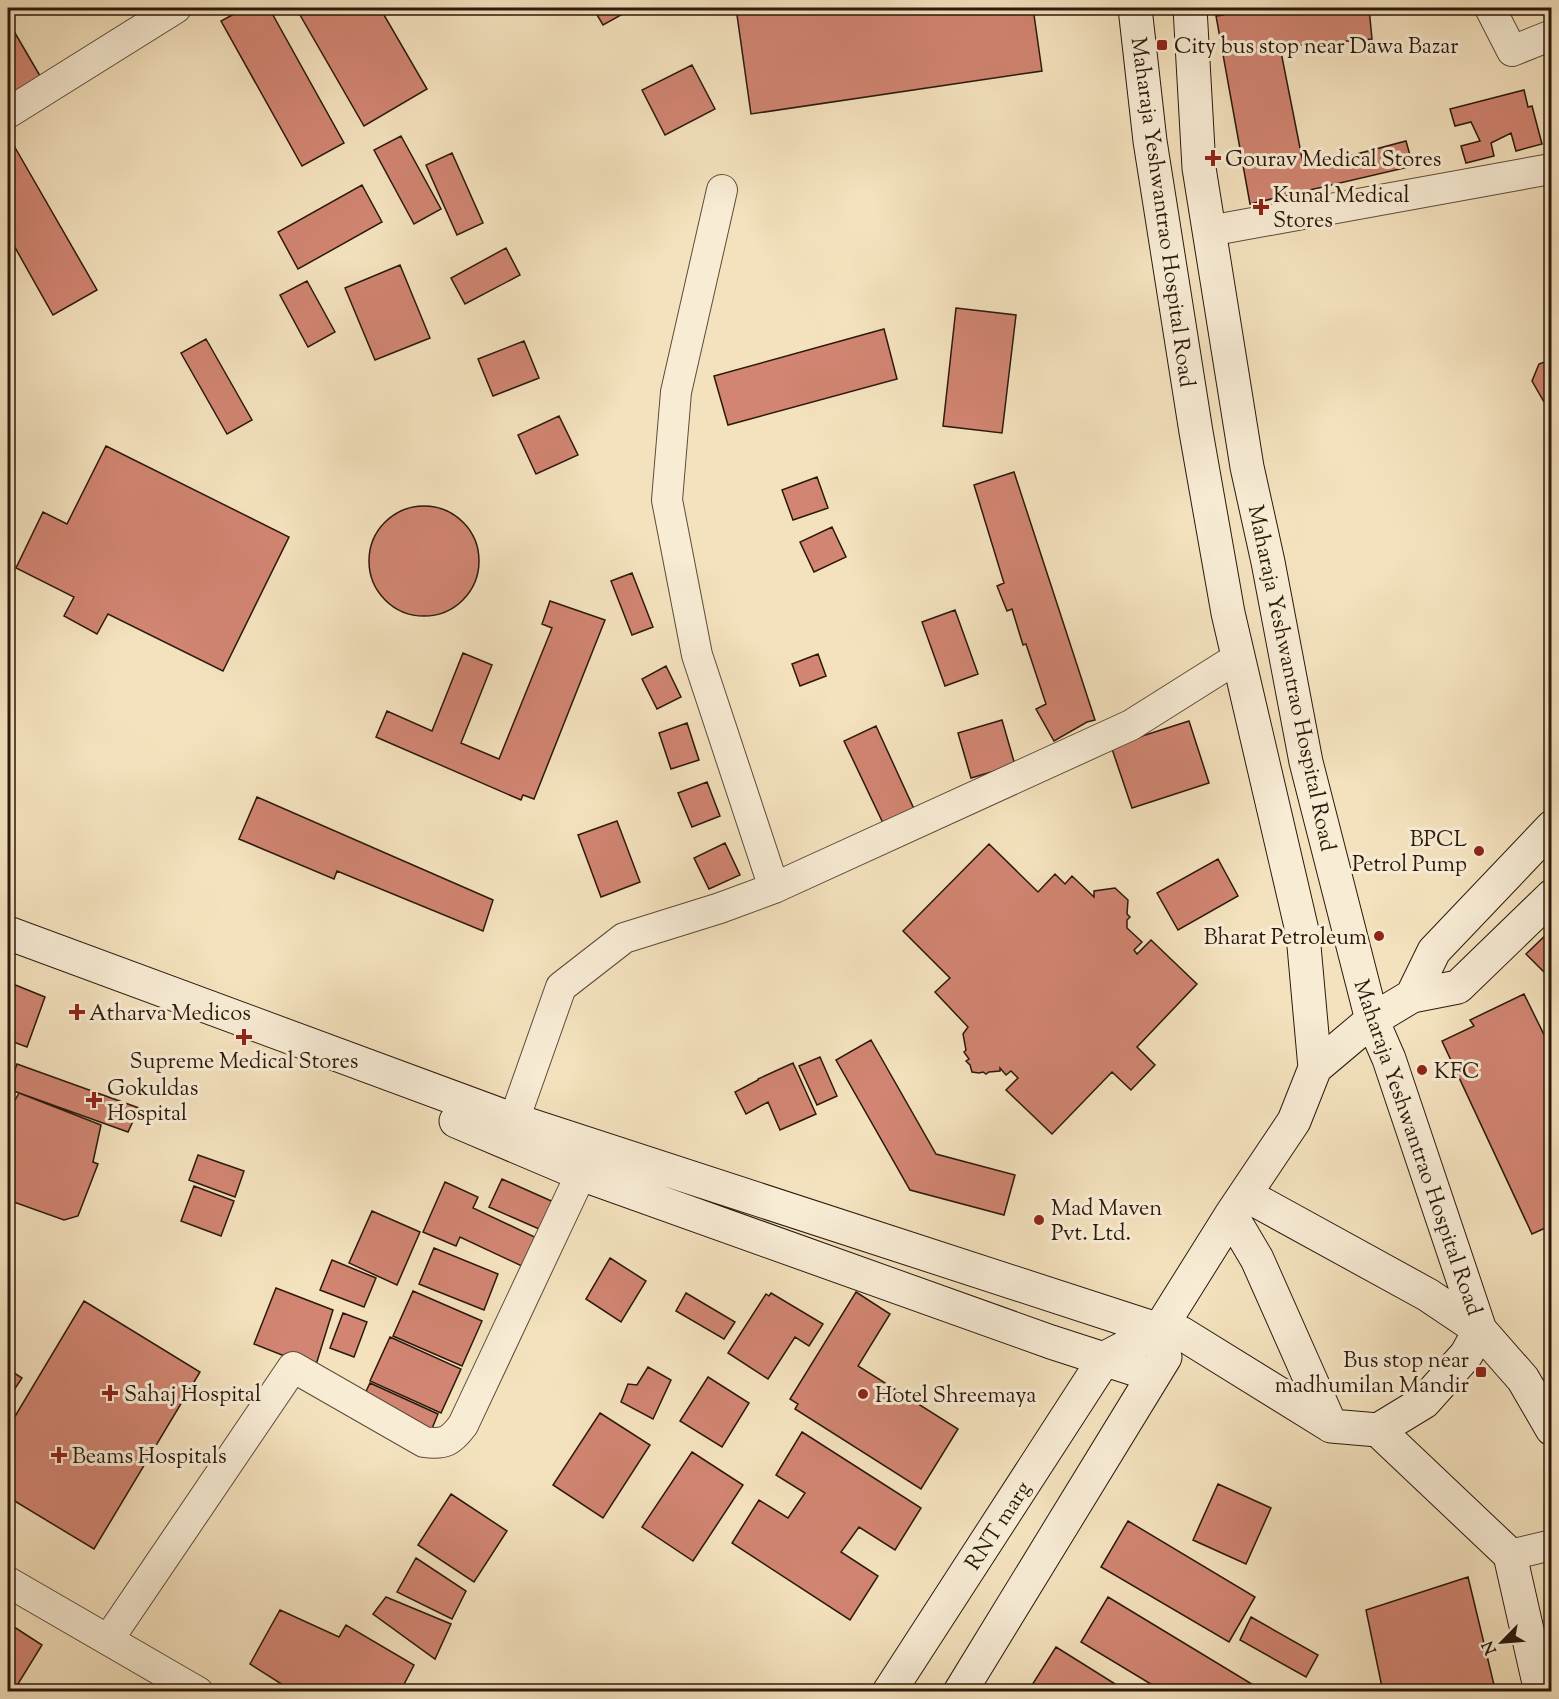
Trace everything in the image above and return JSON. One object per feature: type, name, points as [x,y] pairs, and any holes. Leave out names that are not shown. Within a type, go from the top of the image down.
[{"type":"main road","name":"Maharaja Yeshwantrao Hospital Road","points":[[1135,8],[1150,141],[1196,432],[1220,572],[1303,935],[1316,1068],[1294,1120],[1238,1205],[1170,1332],[1153,1375]]},
{"type":"main road","name":"Maharaja Yeshwantrao Hospital Road","points":[[1190,8],[1199,168],[1247,467],[1268,562],[1306,762],[1372,1020],[1389,1059],[1480,1330]]},
{"type":"main road","points":[[1412,996],[1434,951],[1551,826]]},
{"type":"main road","points":[[1316,1068],[1372,1020],[1412,996],[1458,987],[1551,897]]},
{"type":"main road","points":[[8,933],[514,1120],[1170,1332],[1331,1426],[1378,1430],[1424,1402],[1466,1355],[1480,1330]]},
{"type":"main road","points":[[8,952],[397,1096],[581,1174],[1040,1338],[1153,1375],[960,1692]]},
{"type":"main road","points":[[1238,1205],[1428,1295],[1480,1330],[1523,1379],[1551,1429]]},
{"type":"main road","points":[[1238,1205],[1257,1259],[1331,1426]]},
{"type":"main road","points":[[1105,1358],[1170,1332]]},
{"type":"main road","name":"RNT marg","points":[[889,1692],[1105,1358]]},
{"type":"main road","points":[[1378,1430],[1510,1555],[1541,1692]]},
{"type":"street","points":[[8,113],[176,8]]},
{"type":"street","points":[[1490,8],[1512,51],[1551,35]]},
{"type":"street","points":[[1209,231],[1545,170]]},
{"type":"street","points":[[722,189],[676,392],[667,500],[698,655],[774,888]]},
{"type":"street","points":[[514,1120],[561,987],[624,938],[720,908],[774,888],[1131,725],[1239,657]]},
{"type":"street","points":[[108,1640],[293,1367],[424,1442],[438,1444],[453,1438],[463,1425],[581,1174]]},
{"type":"street","points":[[1510,1555],[1551,1545]]},
{"type":"street","points":[[8,1582],[198,1692]]},
{"type":"building","points":[[245,8],[269,8],[344,143],[302,166],[221,21]]},
{"type":"building","points":[[296,8],[380,8],[427,89],[364,126]]},
{"type":"building","points":[[593,8],[629,8],[630,10],[603,25]]},
{"type":"building","points":[[736,8],[1033,8],[1042,71],[751,114]]},
{"type":"building","points":[[1231,8],[1369,8],[1372,39],[1280,47],[1304,168],[1406,141],[1413,166],[1250,204],[1216,16],[1223,15]]},
{"type":"building","points":[[8,21],[43,81],[8,96]]},
{"type":"building","points":[[692,65],[715,109],[665,135],[642,90]]},
{"type":"building","points":[[1524,90],[1528,107],[1532,106],[1542,144],[1516,151],[1511,133],[1491,143],[1494,156],[1466,163],[1461,146],[1480,141],[1471,122],[1455,126],[1450,109]]},
{"type":"building","points":[[401,136],[441,209],[414,224],[374,150]]},
{"type":"building","points":[[13,144],[97,290],[53,315],[8,235],[8,147]]},
{"type":"building","points":[[452,153],[483,223],[457,235],[426,165]]},
{"type":"building","points":[[362,185],[382,222],[298,269],[278,232]]},
{"type":"building","points":[[506,248],[520,275],[465,304],[451,278]]},
{"type":"building","points":[[400,265],[430,338],[375,360],[345,288]]},
{"type":"building","points":[[307,281],[335,332],[308,347],[280,295]]},
{"type":"building","points":[[956,308],[1016,315],[1002,433],[943,426]]},
{"type":"building","points":[[884,329],[897,379],[728,425],[714,376]]},
{"type":"building","points":[[206,339],[252,420],[227,434],[181,353]]},
{"type":"building","points":[[524,341],[539,378],[493,396],[478,359]]},
{"type":"building","points":[[1552,359],[1552,416],[1532,381],[1539,364]]},
{"type":"building","points":[[559,416],[578,455],[536,474],[518,435]]},
{"type":"building","points":[[106,446],[289,537],[223,671],[108,614],[97,634],[64,616],[74,597],[16,568],[43,512],[67,524]]},
{"type":"building","points":[[1014,472],[1095,720],[1087,722],[1054,741],[1036,709],[1046,704],[1026,644],[1023,645],[1012,609],[1007,611],[997,586],[1004,583],[974,485]]},
{"type":"building","points":[[817,477],[828,508],[793,520],[782,490]]},
{"type":"building","points":[[424,506],[445,511],[463,522],[474,540],[479,561],[474,582],[463,600],[445,611],[424,616],[403,611],[385,600],[374,582],[369,561],[374,540],[385,522],[403,511]]},
{"type":"building","points":[[832,527],[846,557],[814,572],[800,542]]},
{"type":"building","points":[[632,573],[653,627],[632,635],[611,581]]},
{"type":"building","points":[[550,601],[605,620],[534,799],[523,795],[521,800],[376,737],[387,711],[432,731],[463,653],[492,665],[461,743],[499,759],[552,628],[542,624]]},
{"type":"building","points":[[955,610],[978,674],[945,686],[922,622]]},
{"type":"building","points":[[818,654],[826,676],[800,686],[792,664]]},
{"type":"building","points":[[666,666],[681,697],[657,709],[642,679]]},
{"type":"building","points":[[1002,720],[1015,765],[971,778],[958,733]]},
{"type":"building","points":[[1189,721],[1209,783],[1132,808],[1111,746]]},
{"type":"building","points":[[687,723],[699,760],[671,769],[659,733]]},
{"type":"building","points":[[876,726],[914,809],[883,823],[844,741]]},
{"type":"building","points":[[707,782],[720,816],[692,827],[678,793]]},
{"type":"building","points":[[257,797],[493,900],[483,931],[337,871],[334,879],[239,839]]},
{"type":"building","points":[[617,821],[640,882],[601,897],[578,835]]},
{"type":"building","points":[[725,843],[740,875],[709,889],[694,858]]},
{"type":"building","points":[[989,844],[1038,892],[1055,874],[1065,884],[1072,876],[1094,897],[1094,891],[1115,888],[1128,900],[1127,914],[1130,917],[1127,920],[1127,928],[1142,942],[1134,950],[1137,954],[1151,940],[1197,984],[1137,1047],[1155,1065],[1131,1090],[1112,1072],[1052,1134],[1006,1090],[1018,1078],[1011,1071],[1006,1075],[1000,1068],[1000,1071],[986,1074],[972,1072],[966,1061],[969,1059],[964,1052],[966,1050],[963,1034],[968,1027],[935,992],[950,978],[903,931]]},
{"type":"building","points":[[1218,859],[1238,896],[1178,930],[1157,893]]},
{"type":"building","points":[[1552,929],[1552,973],[1548,976],[1526,954]]},
{"type":"building","points":[[8,982],[45,997],[27,1047],[8,1040]]},
{"type":"building","points":[[1524,994],[1552,1051],[1552,1225],[1532,1234],[1442,1041],[1474,1026],[1470,1020]]},
{"type":"building","points":[[871,1040],[936,1154],[1015,1175],[1004,1215],[910,1190],[836,1060]]},
{"type":"building","points":[[820,1057],[837,1096],[817,1105],[799,1066]]},
{"type":"building","points":[[793,1063],[816,1114],[780,1130],[768,1102],[746,1114],[735,1092]]},
{"type":"building","points":[[17,1064],[139,1108],[128,1132],[8,1089]]},
{"type":"building","points":[[19,1093],[101,1125],[93,1162],[98,1164],[78,1216],[64,1220],[8,1200],[8,1101],[14,1102]]},
{"type":"building","points":[[198,1155],[244,1171],[235,1197],[189,1180]]},
{"type":"building","points":[[502,1179],[558,1204],[546,1232],[489,1207]]},
{"type":"building","points":[[445,1182],[478,1197],[473,1208],[539,1239],[526,1268],[460,1237],[456,1246],[423,1232]]},
{"type":"building","points":[[194,1186],[234,1201],[221,1236],[181,1221]]},
{"type":"building","points":[[372,1211],[420,1232],[397,1285],[349,1263]]},
{"type":"building","points":[[434,1248],[498,1274],[484,1310],[419,1284]]},
{"type":"building","points":[[610,1258],[646,1281],[621,1322],[586,1299]]},
{"type":"building","points":[[332,1260],[376,1278],[364,1307],[320,1290]]},
{"type":"building","points":[[276,1288],[333,1310],[315,1368],[254,1344]]},
{"type":"building","points":[[413,1291],[482,1321],[462,1366],[393,1336]]},
{"type":"building","points":[[856,1292],[890,1314],[858,1366],[958,1429],[921,1489],[795,1409],[798,1404],[790,1399]]},
{"type":"building","points":[[686,1293],[735,1322],[724,1339],[676,1311]]},
{"type":"building","points":[[771,1293],[823,1324],[809,1346],[795,1337],[768,1379],[728,1353],[766,1294],[769,1296]]},
{"type":"building","points":[[84,1301],[200,1372],[94,1549],[8,1497],[8,1428]]},
{"type":"building","points":[[343,1313],[367,1322],[354,1357],[330,1348]]},
{"type":"building","points":[[390,1337],[461,1369],[441,1413],[370,1381]]},
{"type":"building","points":[[648,1367],[671,1380],[653,1419],[621,1402],[628,1384],[637,1385]]},
{"type":"building","points":[[8,1369],[22,1378],[8,1399]]},
{"type":"building","points":[[708,1377],[749,1403],[722,1447],[680,1421]]},
{"type":"building","points":[[370,1383],[438,1414],[431,1431],[362,1400]]},
{"type":"building","points":[[600,1413],[650,1445],[603,1518],[553,1485]]},
{"type":"building","points":[[802,1432],[921,1508],[895,1550],[859,1527],[841,1552],[878,1576],[850,1620],[732,1543],[759,1500],[788,1518],[805,1493],[776,1475]]},
{"type":"building","points":[[692,1452],[743,1485],[693,1561],[642,1527]]},
{"type":"building","points":[[1218,1484],[1271,1508],[1246,1564],[1193,1540]]},
{"type":"building","points":[[451,1494],[507,1531],[474,1582],[418,1545]]},
{"type":"building","points":[[1128,1521],[1255,1597],[1229,1642],[1101,1567]]},
{"type":"building","points":[[416,1558],[466,1591],[452,1619],[397,1592]]},
{"type":"building","points":[[1468,1577],[1495,1689],[1483,1692],[1383,1692],[1366,1610]]},
{"type":"building","points":[[386,1597],[451,1624],[435,1659],[373,1614]]},
{"type":"building","points":[[1108,1597],[1265,1692],[1164,1692],[1081,1642]]},
{"type":"building","points":[[280,1610],[339,1637],[346,1625],[414,1665],[400,1692],[294,1692],[250,1664]]},
{"type":"building","points":[[1251,1617],[1318,1655],[1306,1677],[1240,1640]]},
{"type":"building","points":[[8,1623],[42,1645],[13,1692],[8,1692]]},
{"type":"building","points":[[1056,1647],[1128,1692],[1043,1692],[1032,1685]]},
{"type":"place","name":"City bus stop near Dawa Bazar","points":[[1162,45]]},
{"type":"place","name":"Gourav Medical Stores","points":[[1213,158]]},
{"type":"place","name":"Kunal Medical Stores","points":[[1261,207]]},
{"type":"place","name":"BPCL Petrol Pump","points":[[1479,851]]},
{"type":"place","name":"Bharat Petroleum","points":[[1379,936]]},
{"type":"place","name":"Atharva Medicos","points":[[77,1012]]},
{"type":"place","name":"Supreme Medical Stores","points":[[244,1037]]},
{"type":"place","name":"KFC","points":[[1422,1070]]},
{"type":"place","name":"Gokuldas Hospital","points":[[94,1100]]},
{"type":"place","name":"Mad Maven Pvt. Ltd.","points":[[1039,1220]]},
{"type":"place","name":"Bus stop near madhumilan Mandir","points":[[1481,1372]]},
{"type":"place","name":"Sahaj Hospital","points":[[110,1393]]},
{"type":"place","name":"Hotel Shreemaya","points":[[863,1394]]},
{"type":"place","name":"Beams Hospitals","points":[[59,1455]]}]
